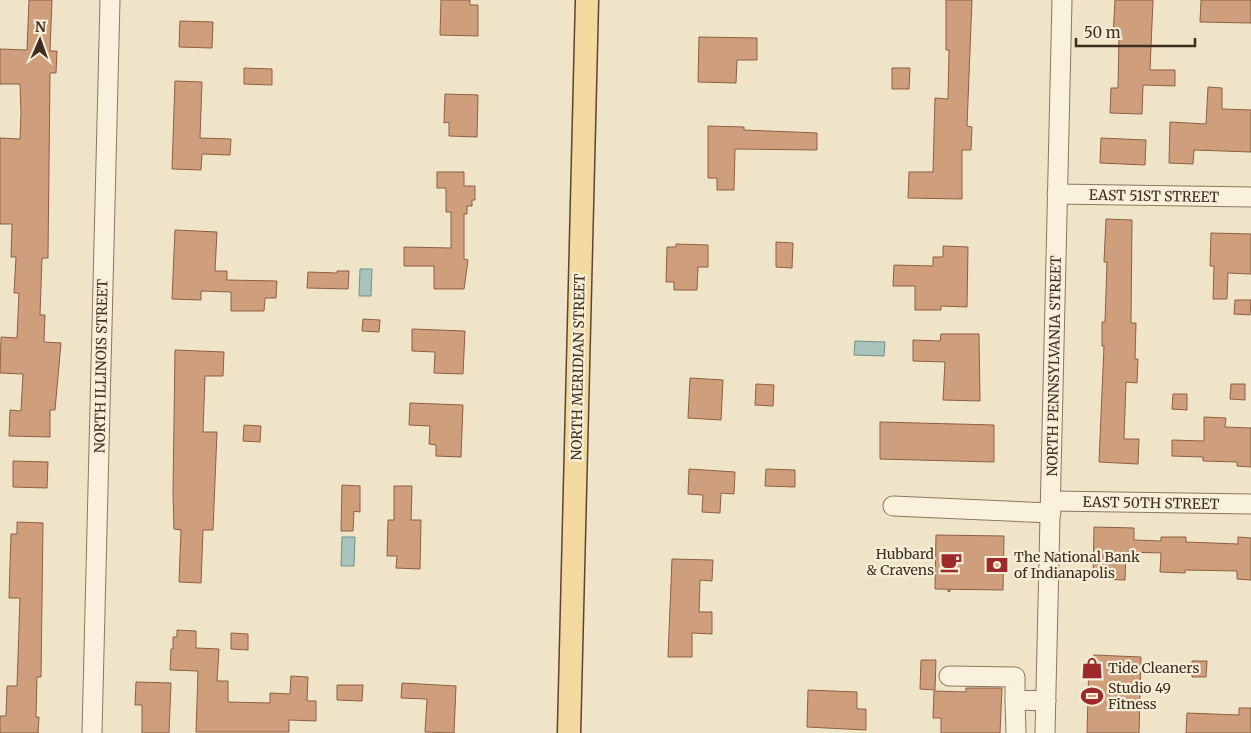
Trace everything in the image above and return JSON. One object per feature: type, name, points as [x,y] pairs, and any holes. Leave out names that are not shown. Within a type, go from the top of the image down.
[{"type":"main road","name":"NORTH MERIDIAN STREET","points":[[569,733],[587,0]]},
{"type":"street","name":"NORTH ILLINOIS STREET","points":[[92,733],[110,0]]},
{"type":"street","name":"NORTH PENNSYLVANIA STREET","points":[[1045,733],[1062,0]]},
{"type":"street","name":"EAST 51ST STREET","points":[[1057,194],[1251,197]]},
{"type":"street","name":"EAST 50TH STREET","points":[[893,506],[1051,507],[1251,504]]},
{"type":"street","points":[[949,676],[1015,677],[1016,733]]},
{"type":"street","points":[[1016,700],[1046,701]]},
{"type":"water","points":[[360,269],[372,269],[371,296],[359,296]]},
{"type":"water","points":[[855,341],[885,342],[884,356],[854,355]]},
{"type":"water","points":[[342,537],[355,537],[354,566],[341,566]]},
{"type":"building","points":[[29,0],[52,0],[50,51],[57,51],[56,73],[50,73],[48,258],[42,258],[40,315],[45,315],[44,342],[61,343],[55,410],[50,410],[50,437],[9,436],[10,410],[21,411],[23,374],[0,373],[1,337],[17,338],[19,293],[14,293],[16,257],[11,257],[12,224],[0,224],[0,138],[20,139],[21,113],[20,84],[0,84],[0,49],[27,50]]},
{"type":"building","points":[[441,0],[470,0],[470,5],[478,5],[478,36],[440,35]]},
{"type":"building","points":[[946,0],[972,0],[967,126],[972,127],[971,150],[962,150],[962,199],[908,198],[909,172],[933,172],[935,98],[948,99],[949,50],[946,50]]},
{"type":"building","points":[[1115,0],[1153,0],[1150,70],[1175,70],[1175,86],[1143,85],[1142,114],[1110,113],[1111,88],[1118,88],[1119,37],[1113,37]]},
{"type":"building","points":[[1201,0],[1251,0],[1251,23],[1200,22]]},
{"type":"building","points":[[180,21],[213,22],[212,48],[179,47]]},
{"type":"building","points":[[699,37],[757,38],[757,60],[737,60],[736,83],[698,82]]},
{"type":"building","points":[[244,68],[272,69],[272,85],[244,84]]},
{"type":"building","points":[[892,68],[910,68],[909,89],[892,89]]},
{"type":"building","points":[[175,81],[202,82],[200,138],[231,139],[230,155],[202,154],[201,170],[172,169]]},
{"type":"building","points":[[1208,87],[1222,88],[1222,109],[1251,110],[1251,152],[1194,150],[1193,164],[1169,163],[1170,122],[1206,124]]},
{"type":"building","points":[[445,94],[478,95],[477,137],[449,136],[449,122],[444,123]]},
{"type":"building","points":[[708,126],[744,127],[744,130],[817,133],[817,150],[735,149],[734,190],[717,190],[717,178],[708,178]]},
{"type":"building","points":[[1101,138],[1146,140],[1145,165],[1100,163]]},
{"type":"building","points":[[437,172],[464,172],[464,186],[475,186],[475,200],[472,200],[472,206],[467,206],[467,214],[464,214],[464,259],[468,260],[464,289],[434,289],[434,266],[404,266],[404,247],[451,248],[451,212],[446,212],[446,188],[437,188]]},
{"type":"building","points":[[1106,219],[1132,220],[1131,323],[1136,323],[1135,359],[1138,359],[1137,383],[1126,382],[1124,439],[1139,439],[1138,464],[1099,462],[1104,346],[1102,346],[1102,322],[1105,322],[1107,262],[1104,262]]},
{"type":"building","points":[[175,230],[217,232],[215,271],[227,271],[227,280],[277,281],[276,298],[265,298],[264,311],[231,311],[231,292],[201,291],[201,300],[172,299]]},
{"type":"building","points":[[1211,233],[1251,234],[1251,274],[1228,273],[1227,299],[1213,299],[1214,266],[1210,266]]},
{"type":"building","points":[[776,242],[793,243],[792,268],[776,267]]},
{"type":"building","points":[[676,244],[708,245],[708,267],[698,267],[697,290],[674,290],[674,282],[666,282],[667,247],[676,247]]},
{"type":"building","points":[[943,246],[968,247],[967,307],[941,306],[941,310],[915,310],[915,286],[893,286],[894,265],[933,266],[933,257],[943,257]]},
{"type":"building","points":[[337,271],[349,271],[348,289],[307,288],[308,272],[337,273]]},
{"type":"building","points":[[1235,300],[1251,300],[1250,315],[1234,314]]},
{"type":"building","points":[[363,319],[380,320],[379,332],[362,331]]},
{"type":"building","points":[[412,329],[465,331],[463,374],[434,373],[435,352],[412,351]]},
{"type":"building","points":[[941,334],[979,334],[980,401],[943,400],[945,362],[913,361],[913,340],[940,341]]},
{"type":"building","points":[[175,350],[224,352],[223,376],[205,376],[203,432],[217,432],[213,530],[203,530],[201,583],[179,582],[181,530],[174,529],[173,494]]},
{"type":"building","points":[[690,378],[723,380],[721,420],[688,418]]},
{"type":"building","points":[[756,384],[774,385],[773,406],[755,405]]},
{"type":"building","points":[[1231,384],[1245,384],[1245,400],[1230,399]]},
{"type":"building","points":[[1173,394],[1187,394],[1187,410],[1172,409]]},
{"type":"building","points":[[410,403],[463,405],[461,457],[436,456],[436,445],[429,444],[430,426],[409,425]]},
{"type":"building","points":[[1204,417],[1226,418],[1225,427],[1251,428],[1251,467],[1237,466],[1237,462],[1203,461],[1203,457],[1172,456],[1172,440],[1204,441]]},
{"type":"building","points":[[880,422],[994,425],[994,462],[880,459]]},
{"type":"building","points":[[244,425],[261,426],[260,442],[243,441]]},
{"type":"building","points":[[13,461],[48,462],[47,488],[13,487]]},
{"type":"building","points":[[689,469],[735,472],[734,494],[721,493],[720,513],[702,512],[703,495],[688,494]]},
{"type":"building","points":[[766,469],[795,470],[795,487],[765,486]]},
{"type":"building","points":[[342,485],[360,486],[360,512],[354,511],[353,531],[341,531]]},
{"type":"building","points":[[394,486],[412,486],[411,520],[421,520],[420,569],[396,568],[397,556],[387,556],[388,520],[394,520]]},
{"type":"building","points":[[17,522],[43,523],[41,677],[37,677],[36,717],[39,717],[38,733],[0,733],[0,716],[6,716],[7,686],[17,686],[20,598],[9,598],[11,534],[17,534]]},
{"type":"building","points":[[1094,527],[1134,528],[1134,540],[1161,541],[1161,537],[1186,537],[1186,542],[1238,544],[1238,537],[1251,538],[1251,580],[1237,579],[1237,571],[1185,570],[1185,573],[1160,572],[1161,553],[1126,552],[1125,580],[1093,579]]},
{"type":"building","points":[[936,535],[1004,536],[1003,590],[935,589]]},
{"type":"building","points":[[672,559],[713,560],[712,581],[700,580],[699,612],[712,612],[712,634],[692,633],[692,657],[668,657]]},
{"type":"building","points":[[177,630],[196,631],[196,648],[219,649],[217,681],[228,681],[228,702],[270,703],[270,693],[290,694],[291,676],[308,677],[307,701],[316,701],[316,721],[289,720],[289,732],[196,732],[198,671],[170,670],[173,637],[177,637]]},
{"type":"building","points":[[231,633],[248,634],[248,650],[231,649]]},
{"type":"building","points":[[1094,655],[1141,657],[1139,733],[1087,733],[1089,661]]},
{"type":"building","points":[[921,660],[936,660],[935,690],[920,689]]},
{"type":"building","points":[[1192,661],[1207,661],[1206,677],[1192,677]]},
{"type":"building","points":[[136,682],[171,683],[169,733],[142,733],[142,705],[135,705]]},
{"type":"building","points":[[402,683],[456,686],[454,733],[425,732],[427,699],[401,698]]},
{"type":"building","points":[[337,685],[363,685],[362,701],[337,700]]},
{"type":"building","points":[[966,688],[1002,688],[1000,733],[941,733],[941,718],[933,718],[934,691],[966,692]]},
{"type":"building","points":[[808,690],[857,692],[857,709],[866,709],[866,730],[807,727]]},
{"type":"building","points":[[1239,708],[1251,708],[1251,733],[1186,733],[1187,713],[1239,715]]},
{"type":"place","name":"Hubbard & Cravens","points":[[951,562]]},
{"type":"place","name":"The National Bank of Indianapolis","points":[[997,565]]},
{"type":"place","name":"Tide Cleaners","points":[[1092,668]]},
{"type":"place","name":"Studio 49 Fitness","points":[[1092,696]]}]
